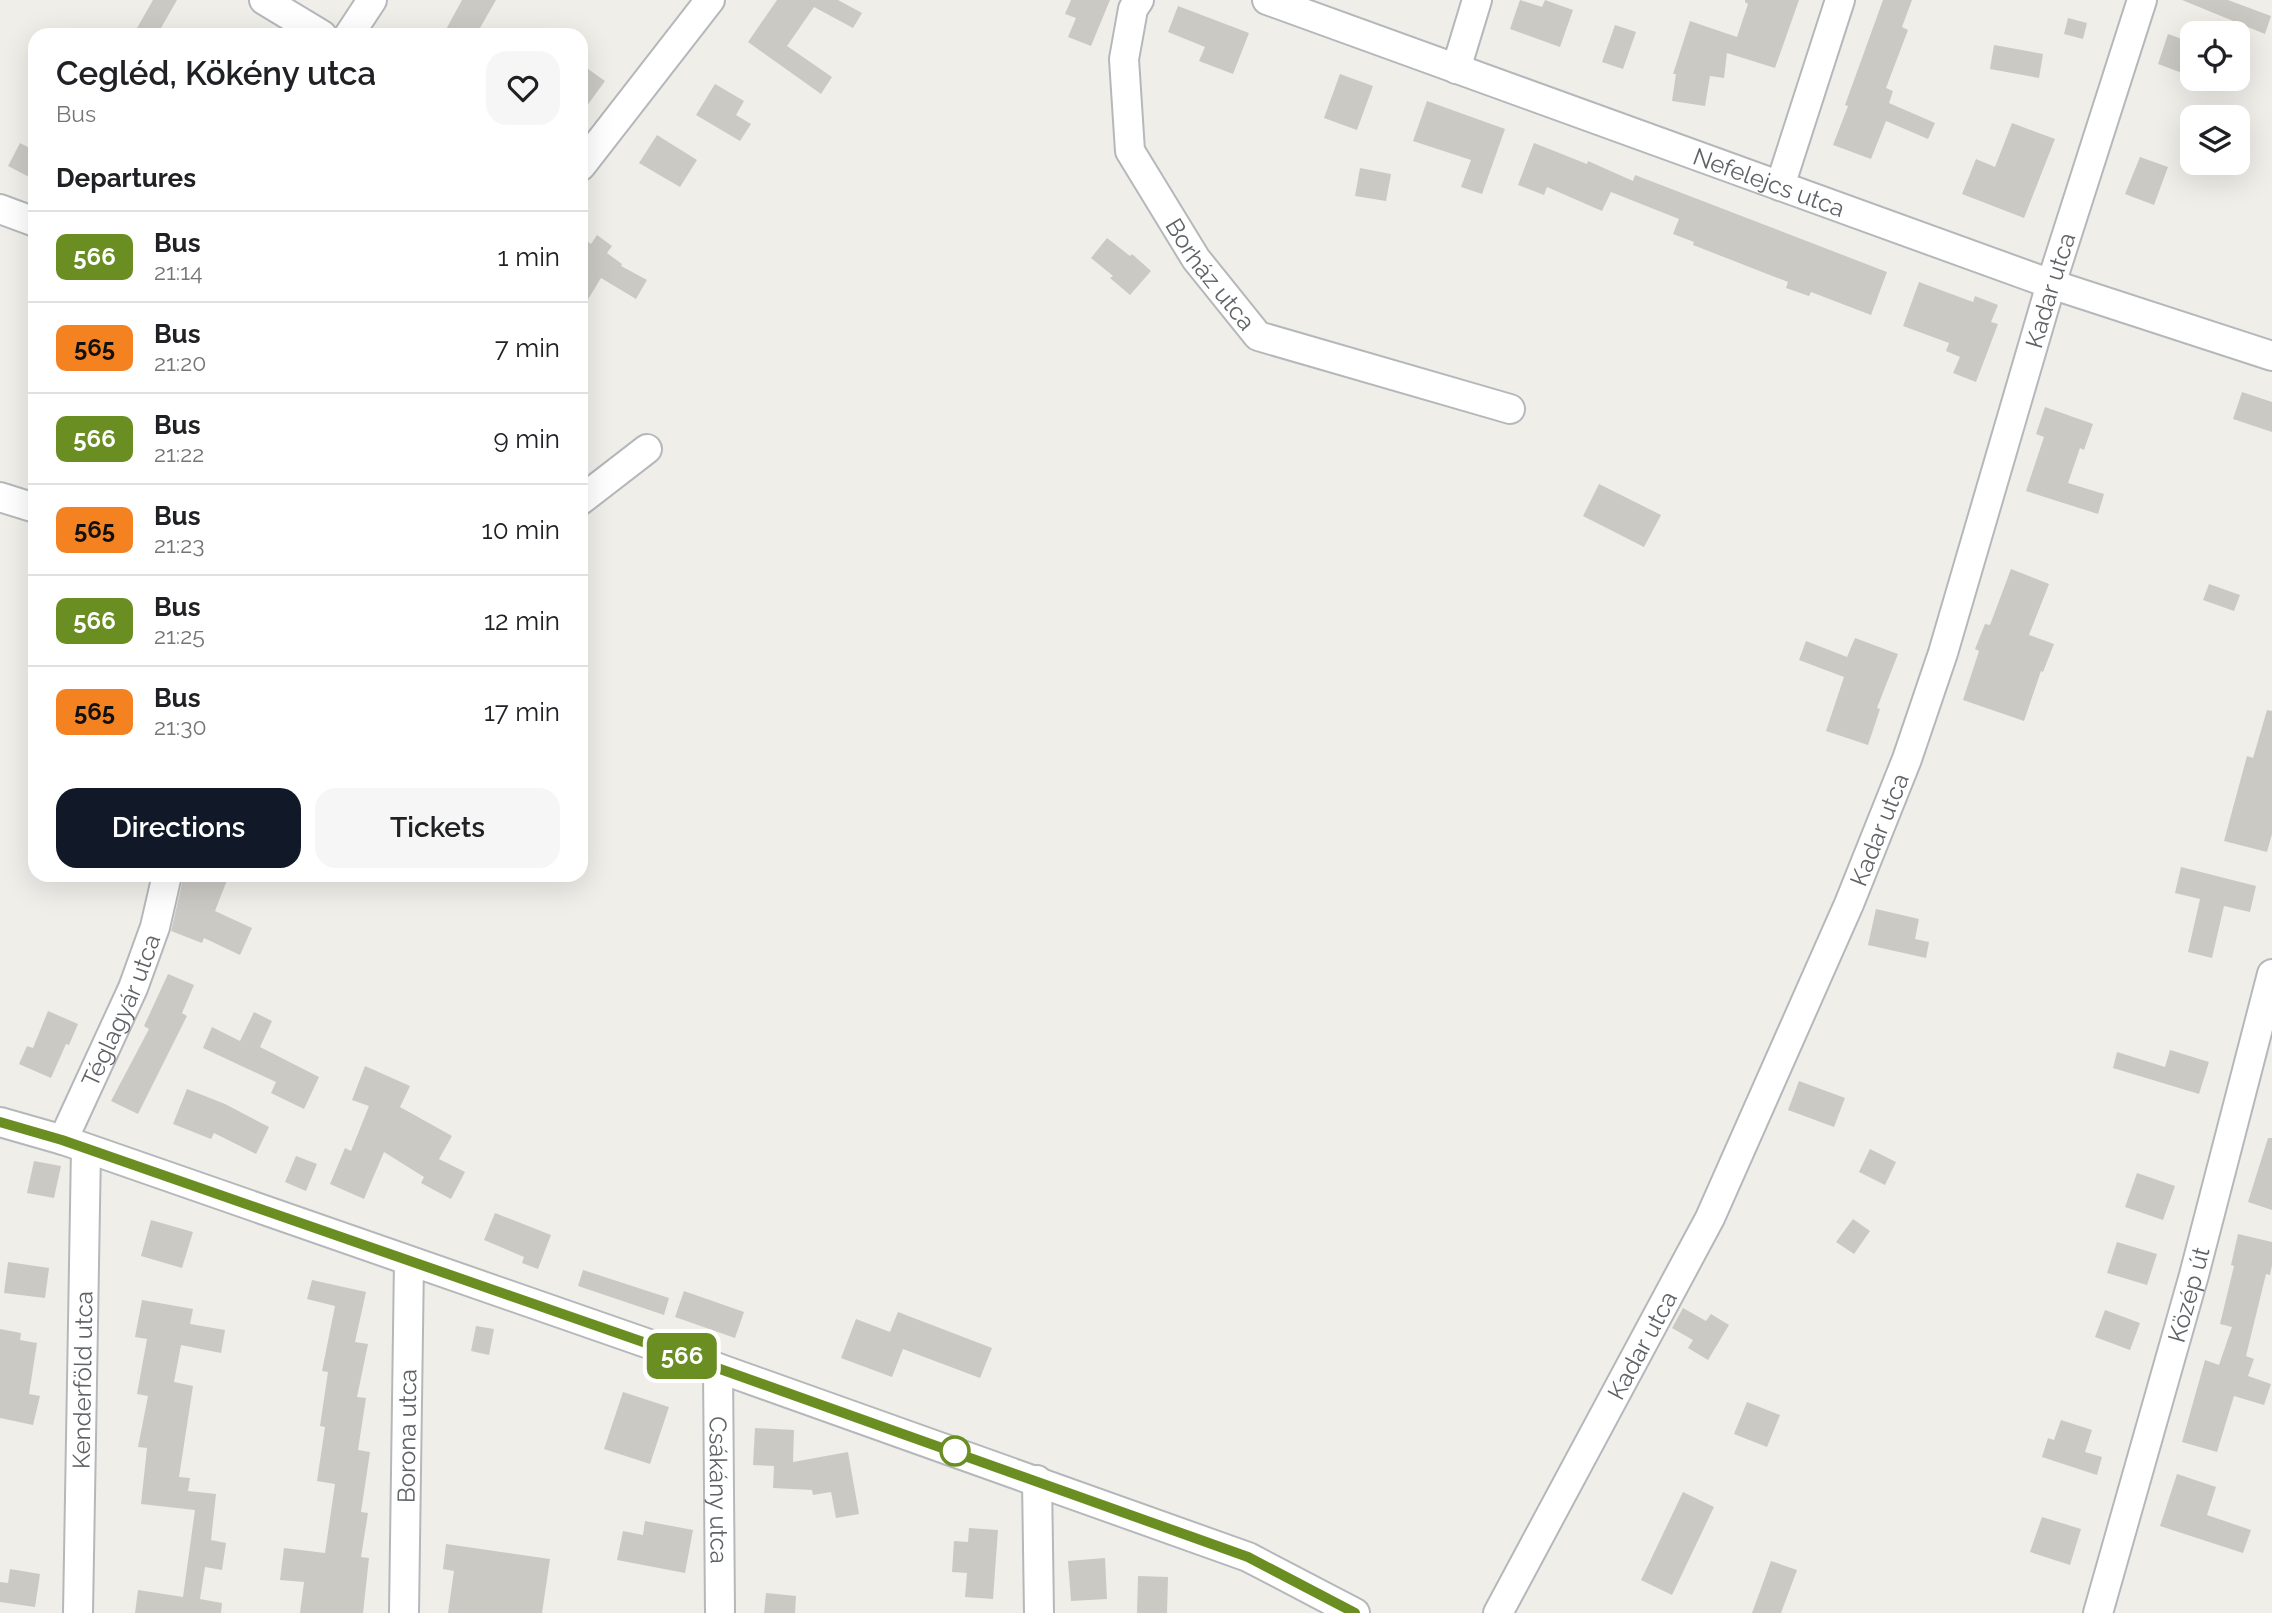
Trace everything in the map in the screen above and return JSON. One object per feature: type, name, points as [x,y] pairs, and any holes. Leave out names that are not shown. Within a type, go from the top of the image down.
[{"type":"street","points":[[264,0],[310,28]]},
{"type":"street","points":[[354,28],[372,0]]},
{"type":"street","points":[[588,157],[710,0]]},
{"type":"street","name":"Borház utca","points":[[1139,0],[1133,9],[1124,59],[1130,151],[1196,259],[1258,336],[1510,409]]},
{"type":"street","name":"Nefelejcs utca","points":[[1268,0],[2051,284],[2272,356]]},
{"type":"street","points":[[1456,69],[1477,0]]},
{"type":"street","points":[[1780,186],[1840,0]]},
{"type":"street","name":"Kadar utca","points":[[1498,1613],[1710,1218],[1849,904],[1907,760],[1939,665],[2051,284],[2142,0]]},
{"type":"street","points":[[0,209],[28,219]]},
{"type":"street","points":[[588,495],[647,449]]},
{"type":"street","points":[[0,497],[28,506]]},
{"type":"street","name":"Téglagyár utca","points":[[74,1144],[155,927],[165,882]]},
{"type":"street","name":"Közép út","points":[[2098,1613],[2194,1275],[2272,975]]},
{"type":"street","points":[[0,1122],[74,1144],[1037,1480],[1248,1557],[1355,1613]]},
{"type":"street","name":"Kenderföld utca","points":[[74,1144],[78,1613]]},
{"type":"street","name":"Borona utca","points":[[404,1613],[409,1261]]},
{"type":"street","name":"Csákány utca","points":[[718,1368],[720,1613]]},
{"type":"street","points":[[1037,1480],[1039,1613]]},
{"type":"building","points":[[153,0],[177,0],[161,28],[137,28]]},
{"type":"building","points":[[462,0],[496,0],[480,28],[447,28]]},
{"type":"building","points":[[777,0],[838,0],[862,13],[853,28],[814,7],[787,46],[832,77],[821,94],[748,42]]},
{"type":"building","points":[[1071,0],[1110,0],[1091,46],[1068,37],[1076,18],[1065,14]]},
{"type":"building","points":[[1520,0],[1542,7],[1545,0],[1573,10],[1560,47],[1510,29]]},
{"type":"building","points":[[1745,0],[1799,0],[1775,68],[1727,53],[1724,78],[1710,76],[1705,106],[1672,101],[1676,74],[1673,74],[1690,21],[1737,37],[1748,4]]},
{"type":"building","points":[[1883,0],[1912,0],[1902,27],[1908,30],[1886,88],[1893,91],[1889,103],[1935,123],[1928,139],[1886,121],[1871,159],[1833,145]]},
{"type":"building","points":[[2182,0],[2228,0],[2271,16],[2265,34],[2250,28],[2250,21],[2233,21]]},
{"type":"building","points":[[1178,6],[1249,33],[1233,74],[1199,61],[1205,47],[1168,32]]},
{"type":"building","points":[[2068,18],[2087,23],[2083,39],[2064,34]]},
{"type":"building","points":[[1615,25],[1636,32],[1623,69],[1602,62]]},
{"type":"building","points":[[2168,34],[2180,38],[2180,72],[2158,64]]},
{"type":"building","points":[[1994,45],[2043,54],[2039,78],[1990,69]]},
{"type":"building","points":[[588,69],[605,81],[588,104]]},
{"type":"building","points":[[1340,74],[1373,86],[1357,130],[1324,118]]},
{"type":"building","points":[[715,84],[744,101],[736,115],[751,124],[740,141],[696,115]]},
{"type":"building","points":[[1427,101],[1505,129],[1482,194],[1461,187],[1471,160],[1413,141]]},
{"type":"building","points":[[2012,123],[2055,139],[2024,218],[1962,194],[1976,159],[1995,167]]},
{"type":"building","points":[[657,135],[697,160],[680,187],[639,163]]},
{"type":"building","points":[[20,143],[28,147],[28,176],[8,166]]},
{"type":"building","points":[[1534,143],[1587,164],[1588,161],[1633,181],[1635,175],[1887,272],[1871,315],[1811,292],[1809,296],[1786,288],[1788,282],[1693,245],[1694,242],[1673,234],[1679,219],[1611,192],[1602,211],[1547,187],[1544,195],[1518,185]]},
{"type":"building","points":[[2140,157],[2168,167],[2154,205],[2125,194]]},
{"type":"building","points":[[1360,168],[1391,174],[1386,201],[1355,196]]},
{"type":"building","points":[[597,235],[612,246],[607,253],[622,264],[621,266],[647,280],[636,299],[601,278],[588,299],[588,242],[591,244]]},
{"type":"building","points":[[1107,238],[1130,256],[1132,254],[1151,271],[1130,295],[1091,258]]},
{"type":"building","points":[[1919,282],[1973,302],[1975,296],[1998,305],[1991,322],[1998,324],[1976,382],[1953,373],[1960,357],[1946,351],[1949,343],[1903,326]]},
{"type":"building","points":[[2242,392],[2272,402],[2272,432],[2233,419]]},
{"type":"building","points":[[2045,407],[2093,424],[2084,450],[2080,448],[2068,483],[2104,494],[2098,514],[2026,491],[2044,437],[2036,434]]},
{"type":"building","points":[[1599,484],[1661,515],[1644,547],[1583,516]]},
{"type":"building","points":[[2011,569],[2049,584],[2029,635],[2054,644],[2043,672],[2041,671],[2024,721],[1963,700],[1979,651],[1975,649],[1985,624],[1990,625]]},
{"type":"building","points":[[2209,584],[2240,595],[2234,611],[2203,600]]},
{"type":"building","points":[[1855,638],[1898,654],[1877,708],[1880,709],[1868,745],[1826,731],[1844,677],[1799,660],[1806,641],[1847,657]]},
{"type":"building","points":[[2267,710],[2272,711],[2272,834],[2267,852],[2224,841],[2247,756],[2253,758]]},
{"type":"building","points":[[2181,867],[2256,886],[2250,912],[2224,906],[2212,958],[2188,952],[2200,899],[2175,893]]},
{"type":"building","points":[[182,882],[226,882],[215,911],[252,928],[240,955],[204,938],[202,943],[171,931]]},
{"type":"building","points":[[1876,909],[1919,919],[1915,939],[1929,942],[1926,958],[1868,945]]},
{"type":"building","points":[[168,974],[194,985],[182,1013],[187,1016],[138,1114],[111,1101],[149,1029],[144,1026]]},
{"type":"building","points":[[48,1011],[78,1024],[51,1078],[19,1064],[27,1046],[33,1048]]},
{"type":"building","points":[[254,1012],[272,1021],[260,1047],[319,1077],[304,1109],[271,1093],[276,1082],[203,1048],[212,1027],[240,1041]]},
{"type":"building","points":[[2170,1050],[2209,1062],[2199,1094],[2113,1068],[2117,1052],[2165,1067]]},
{"type":"building","points":[[365,1066],[410,1086],[400,1107],[452,1136],[439,1159],[465,1172],[451,1199],[421,1183],[424,1177],[384,1152],[364,1199],[330,1184],[345,1148],[351,1151],[369,1106],[352,1100]]},
{"type":"building","points":[[1799,1081],[1845,1098],[1834,1127],[1788,1110]]},
{"type":"building","points":[[187,1089],[225,1104],[269,1127],[256,1154],[214,1133],[211,1139],[173,1124]]},
{"type":"building","points":[[2268,1138],[2272,1138],[2272,1210],[2248,1202]]},
{"type":"building","points":[[1870,1149],[1896,1162],[1885,1185],[1859,1172]]},
{"type":"building","points":[[296,1156],[317,1164],[306,1191],[285,1182]]},
{"type":"building","points":[[34,1161],[61,1166],[54,1198],[27,1193]]},
{"type":"building","points":[[2137,1173],[2175,1186],[2163,1220],[2125,1207]]},
{"type":"building","points":[[495,1213],[551,1235],[538,1269],[522,1263],[524,1257],[484,1240]]},
{"type":"building","points":[[1853,1219],[1870,1231],[1854,1254],[1836,1242]]},
{"type":"building","points":[[151,1220],[193,1232],[182,1268],[141,1256]]},
{"type":"building","points":[[2238,1234],[2272,1242],[2270,1275],[2266,1274],[2246,1356],[2254,1359],[2248,1376],[2271,1384],[2264,1405],[2234,1396],[2217,1452],[2182,1442],[2205,1360],[2219,1365],[2232,1327],[2220,1324],[2234,1266],[2231,1265]]},
{"type":"building","points":[[2117,1242],[2157,1254],[2147,1285],[2107,1273]]},
{"type":"building","points":[[8,1262],[49,1268],[45,1298],[4,1293]]},
{"type":"building","points":[[583,1270],[669,1298],[664,1315],[578,1286]]},
{"type":"building","points":[[312,1280],[366,1292],[355,1342],[368,1344],[357,1397],[366,1398],[358,1450],[370,1452],[361,1512],[368,1513],[361,1557],[369,1558],[363,1613],[300,1613],[304,1582],[280,1580],[284,1548],[325,1553],[335,1484],[317,1481],[325,1427],[320,1426],[328,1372],[322,1371],[335,1306],[307,1299]]},
{"type":"building","points":[[684,1291],[744,1312],[735,1338],[675,1317]]},
{"type":"building","points":[[142,1300],[193,1309],[190,1324],[225,1330],[221,1353],[181,1345],[174,1382],[193,1386],[179,1477],[190,1478],[188,1491],[216,1494],[211,1540],[226,1543],[222,1570],[205,1567],[200,1599],[222,1603],[221,1613],[135,1613],[138,1590],[183,1597],[195,1510],[141,1504],[147,1448],[138,1447],[148,1396],[137,1394],[147,1339],[135,1337]]},
{"type":"building","points":[[1683,1308],[1706,1321],[1711,1314],[1729,1325],[1708,1360],[1688,1348],[1693,1340],[1672,1328]]},
{"type":"building","points":[[2105,1310],[2140,1323],[2130,1350],[2095,1337]]},
{"type":"building","points":[[898,1312],[992,1348],[980,1378],[903,1349],[892,1377],[841,1358],[856,1319],[890,1332]]},
{"type":"building","points":[[476,1326],[494,1329],[489,1355],[471,1351]]},
{"type":"building","points":[[0,1329],[21,1333],[20,1340],[37,1343],[29,1394],[40,1396],[33,1425],[0,1418]]},
{"type":"building","points":[[623,1392],[669,1407],[650,1464],[604,1449]]},
{"type":"building","points":[[1747,1402],[1780,1415],[1767,1447],[1734,1434]]},
{"type":"building","points":[[2061,1420],[2092,1430],[2085,1452],[2102,1457],[2097,1475],[2042,1457],[2048,1438],[2054,1440]]},
{"type":"building","points":[[755,1428],[794,1430],[793,1462],[848,1452],[859,1514],[836,1518],[831,1492],[813,1495],[812,1490],[773,1488],[774,1466],[753,1465]]},
{"type":"building","points":[[2177,1474],[2216,1487],[2207,1515],[2251,1530],[2243,1553],[2160,1526]]},
{"type":"building","points":[[1683,1492],[1714,1507],[1672,1595],[1641,1580]]},
{"type":"building","points":[[2042,1517],[2081,1529],[2070,1565],[2030,1552]]},
{"type":"building","points":[[645,1521],[693,1530],[685,1573],[617,1560],[623,1531],[643,1535]]},
{"type":"building","points":[[969,1528],[998,1530],[993,1599],[965,1597],[967,1573],[952,1572],[954,1541],[968,1542]]},
{"type":"building","points":[[446,1544],[550,1559],[542,1613],[448,1613],[454,1571],[443,1569]]},
{"type":"building","points":[[1105,1558],[1107,1599],[1071,1601],[1068,1561]]},
{"type":"building","points":[[1771,1561],[1797,1570],[1781,1613],[1752,1613]]},
{"type":"building","points":[[10,1569],[40,1574],[35,1607],[0,1602],[0,1582],[8,1583]]},
{"type":"building","points":[[1138,1576],[1168,1577],[1167,1613],[1137,1613]]},
{"type":"building","points":[[766,1593],[796,1596],[795,1613],[764,1613]]},
{"type":"bus line","name":"566","points":[[0,1122],[62,1140],[1064,1490],[1248,1557],[1355,1613]]}]
